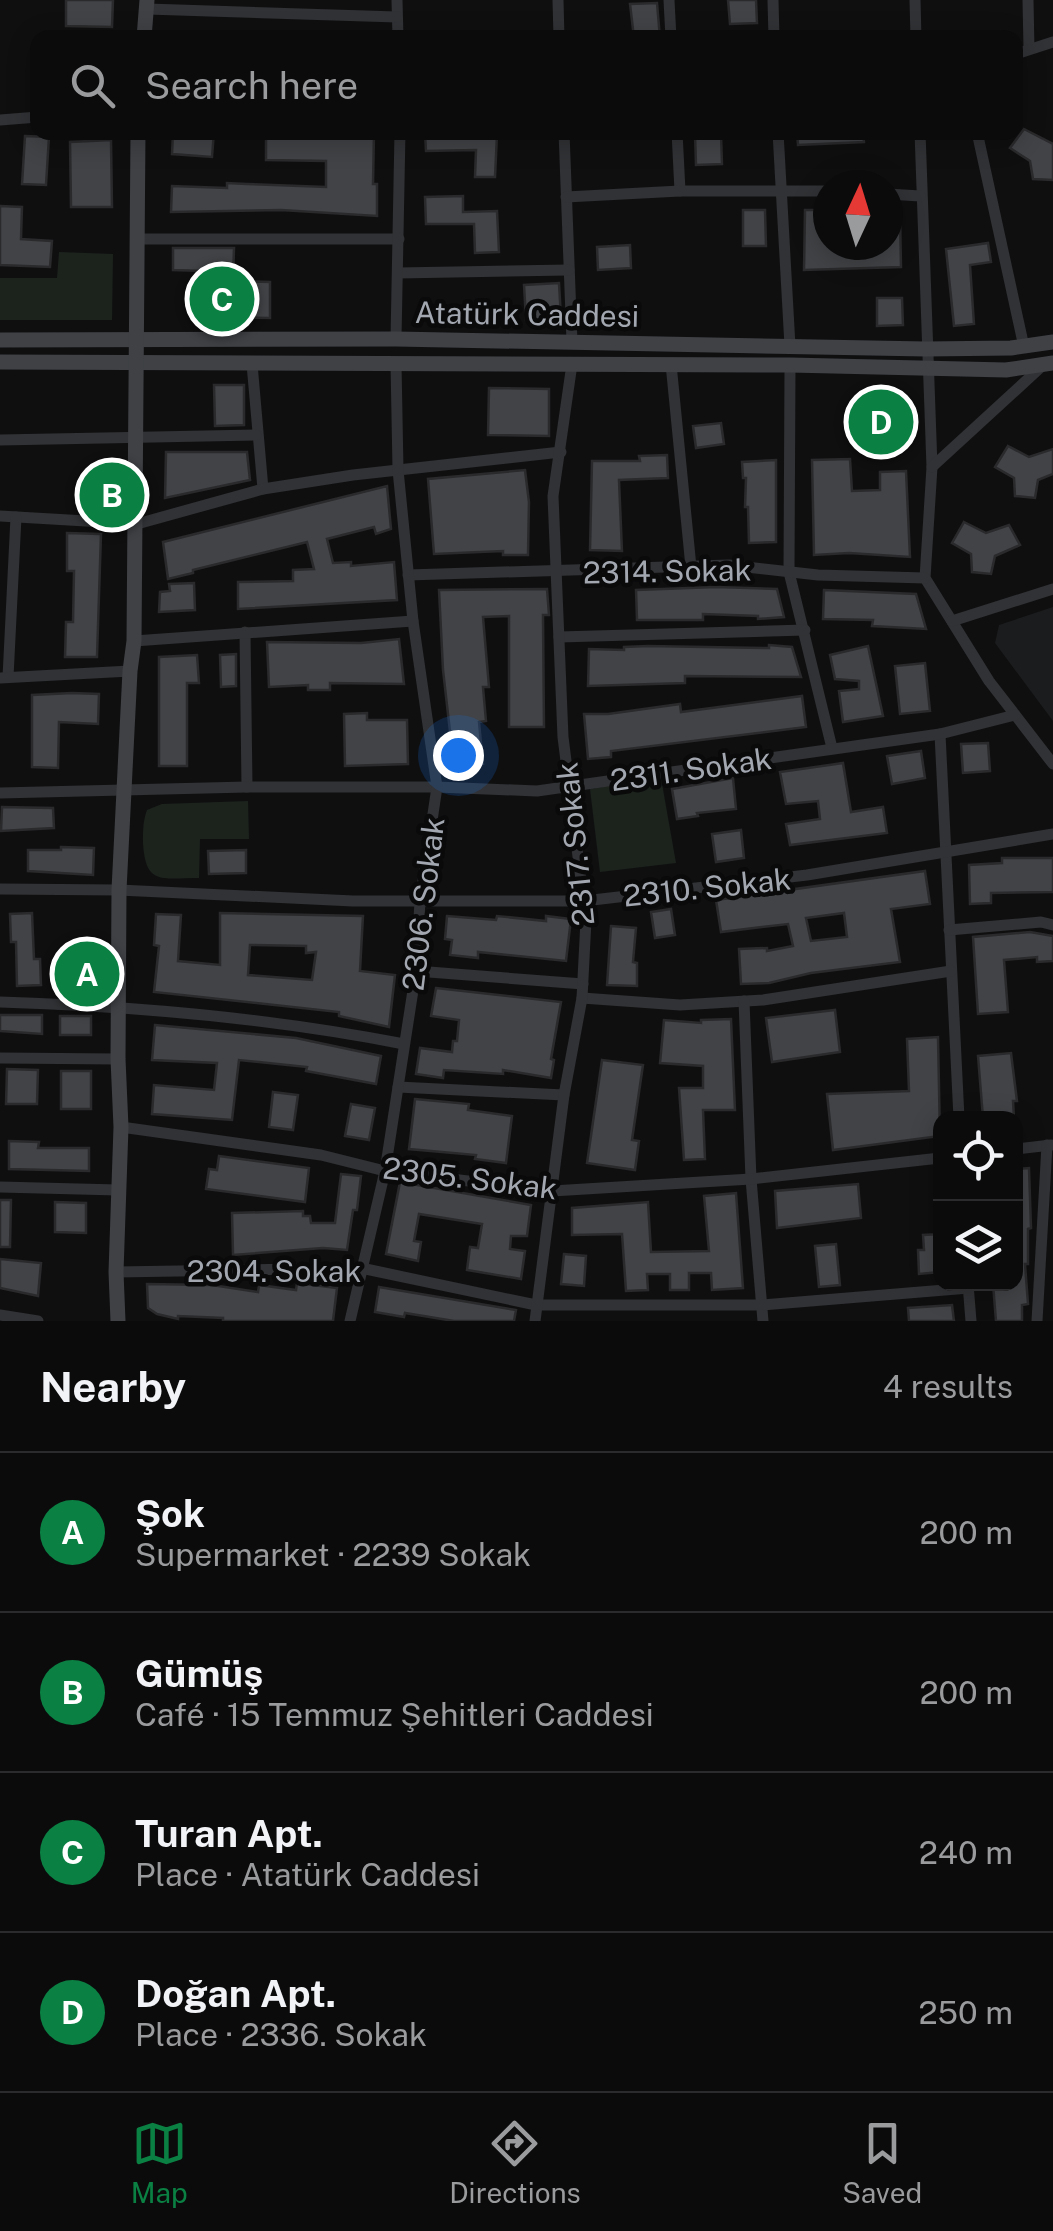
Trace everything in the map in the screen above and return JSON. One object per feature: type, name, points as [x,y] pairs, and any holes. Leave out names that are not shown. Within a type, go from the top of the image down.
[{"type":"main road","points":[[145,30],[147,4]]},
{"type":"main road","points":[[118,1321],[119,890],[137,524],[134,363],[138,140]]},
{"type":"main road","name":"Atatürk Caddesi","points":[[0,340],[396,339],[926,350],[1024,347],[1053,342]]},
{"type":"main road","name":"Atatürk Caddesi","points":[[0,362],[927,368],[1047,365]]},
{"type":"street","points":[[397,0],[398,30]]},
{"type":"street","points":[[558,0],[559,30]]},
{"type":"street","points":[[668,0],[670,30]]},
{"type":"street","points":[[773,0],[774,30]]},
{"type":"street","points":[[915,0],[916,30]]},
{"type":"street","points":[[1028,0],[1029,50]]},
{"type":"street","points":[[147,4],[397,18]]},
{"type":"street","points":[[1023,52],[1053,42]]},
{"type":"street","points":[[0,120],[30,118]]},
{"type":"street","points":[[396,339],[400,140]]},
{"type":"street","points":[[564,140],[572,342]]},
{"type":"street","points":[[677,140],[680,191]]},
{"type":"street","points":[[778,140],[790,346]]},
{"type":"street","points":[[920,140],[932,467],[925,578],[989,681],[1053,764]]},
{"type":"street","points":[[979,140],[1024,347]]},
{"type":"street","points":[[566,197],[680,191],[813,191]]},
{"type":"street","points":[[903,195],[920,196]]},
{"type":"street","points":[[137,239],[399,239]]},
{"type":"street","points":[[398,274],[570,270]]},
{"type":"street","points":[[252,364],[263,489]]},
{"type":"street","name":"2306. Sokak","points":[[350,1321],[385,1170],[416,971],[420,901],[437,787],[412,622],[398,470],[396,364]]},
{"type":"street","name":"2317. Sokak","points":[[535,1321],[564,1095],[584,984],[586,920],[562,736],[553,496],[572,364]]},
{"type":"street","points":[[671,364],[691,567]]},
{"type":"street","points":[[790,365],[788,572],[832,748]]},
{"type":"street","points":[[932,467],[1047,365]]},
{"type":"street","points":[[0,440],[256,435]]},
{"type":"street","points":[[0,516],[137,524],[263,489],[561,452]]},
{"type":"street","points":[[16,517],[4,678],[130,671]]},
{"type":"street","name":"2314. Sokak","points":[[408,575],[728,565],[788,572],[925,578]]},
{"type":"street","points":[[952,620],[1053,589]]},
{"type":"street","points":[[134,641],[412,622]]},
{"type":"street","points":[[560,636],[805,630]]},
{"type":"street","points":[[246,632],[247,787]]},
{"type":"street","name":"2311. Sokak","points":[[0,793],[247,787],[537,791],[940,734],[1016,716]]},
{"type":"street","points":[[940,734],[958,1111]]},
{"type":"street","name":"2310. Sokak","points":[[0,889],[119,890],[352,902],[584,900],[807,875],[1053,834]]},
{"type":"street","points":[[949,930],[1041,922],[1053,925]]},
{"type":"street","points":[[416,971],[584,984]]},
{"type":"street","points":[[582,998],[680,1006],[744,1001],[951,972]]},
{"type":"street","points":[[744,1001],[751,1179],[764,1321]]},
{"type":"street","points":[[0,1002],[120,1006],[301,1024],[404,1044]]},
{"type":"street","points":[[0,1058],[118,1058]]},
{"type":"street","points":[[398,1087],[564,1095]]},
{"type":"street","name":"2305. Sokak","points":[[121,1128],[321,1154],[385,1170],[552,1191],[751,1179],[933,1159]]},
{"type":"street","points":[[1023,1148],[1050,1145],[1037,1321]]},
{"type":"street","points":[[0,1188],[118,1190]]},
{"type":"street","name":"2304. Sokak","points":[[116,1272],[361,1268],[536,1304],[762,1305],[933,1289]]},
{"type":"street","points":[[968,1291],[971,1321]]},
{"type":"street","points":[[0,1315],[38,1321]]},
{"type":"shaded area","points":[[59,252],[113,254],[112,320],[0,320],[0,278],[57,278]]},
{"type":"shaded area","points":[[1053,607],[1053,721],[995,643],[999,625]]},
{"type":"shaded area","points":[[661,778],[676,863],[600,872],[590,789]]},
{"type":"shaded area","points":[[248,801],[249,839],[200,839],[199,878],[166,878],[152,873],[147,866],[143,842],[147,810],[162,804]]},
{"type":"building","points":[[66,0],[113,0],[112,27],[66,26]]},
{"type":"building","points":[[728,0],[756,0],[757,23],[730,24]]},
{"type":"building","points":[[657,3],[659,30],[633,30],[630,4]]},
{"type":"building","points":[[1023,130],[1053,144],[1053,180],[1033,179],[1030,161],[1010,148],[1016,140],[1023,140]]},
{"type":"building","points":[[25,136],[30,140],[49,140],[46,185],[22,184]]},
{"type":"building","points":[[111,140],[112,207],[71,207],[70,142]]},
{"type":"building","points":[[173,140],[213,140],[212,157],[172,154]]},
{"type":"building","points":[[266,140],[374,140],[377,216],[281,210],[171,212],[172,186],[227,188],[227,183],[326,187],[326,161],[266,160]]},
{"type":"building","points":[[425,140],[497,140],[495,177],[475,177],[476,150],[426,151]]},
{"type":"building","points":[[695,140],[721,140],[722,164],[696,165]]},
{"type":"building","points":[[798,140],[864,142],[798,145]]},
{"type":"building","points":[[463,196],[463,212],[497,211],[499,252],[475,253],[474,224],[426,224],[425,197]]},
{"type":"building","points":[[0,206],[22,207],[21,239],[52,241],[50,267],[0,265]]},
{"type":"building","points":[[743,210],[765,210],[766,246],[743,246]]},
{"type":"building","points":[[805,210],[813,210],[813,260],[901,260],[901,267],[804,270]]},
{"type":"building","points":[[988,243],[991,262],[970,265],[974,324],[954,326],[946,249]]},
{"type":"building","points":[[630,245],[631,268],[598,270],[597,247]]},
{"type":"building","points":[[173,248],[234,248],[233,281],[270,282],[270,318],[205,317],[206,271],[173,270]]},
{"type":"building","points":[[559,283],[561,318],[526,320],[524,285]]},
{"type":"building","points":[[877,298],[902,298],[903,325],[877,326]]},
{"type":"building","points":[[214,385],[244,385],[244,425],[215,426]]},
{"type":"building","points":[[489,388],[549,389],[549,436],[488,435]]},
{"type":"building","points":[[897,397],[898,446],[865,447],[863,398]]},
{"type":"building","points":[[721,423],[724,444],[696,448],[693,426]]},
{"type":"building","points":[[1008,446],[1029,457],[1053,449],[1053,474],[1038,480],[1035,498],[1015,496],[1014,478],[995,467]]},
{"type":"building","points":[[166,452],[247,452],[250,480],[165,498]]},
{"type":"building","points":[[667,455],[668,478],[619,480],[622,551],[590,550],[592,461],[640,461],[639,456]]},
{"type":"building","points":[[850,459],[852,491],[880,490],[880,472],[906,471],[910,557],[814,555],[812,460]]},
{"type":"building","points":[[776,460],[776,542],[749,543],[742,462]]},
{"type":"building","points":[[525,470],[528,555],[503,555],[503,551],[434,554],[428,479]]},
{"type":"building","points":[[387,486],[391,529],[376,534],[374,527],[327,539],[333,563],[351,562],[351,566],[394,562],[397,600],[238,609],[238,582],[293,581],[293,570],[314,569],[307,542],[168,579],[163,542]]},
{"type":"building","points":[[964,522],[986,533],[1009,525],[1020,545],[995,556],[991,574],[972,572],[971,554],[952,543]]},
{"type":"building","points":[[67,533],[101,534],[97,657],[65,657],[66,622],[73,622],[74,571],[67,571]]},
{"type":"building","points":[[194,583],[195,610],[159,612],[160,592],[170,591],[169,584]]},
{"type":"building","points":[[547,589],[549,615],[543,615],[544,727],[509,727],[509,616],[483,617],[489,687],[483,687],[486,721],[479,722],[483,764],[454,767],[439,590]]},
{"type":"building","points":[[777,589],[784,617],[703,614],[703,620],[637,620],[636,590]]},
{"type":"building","points":[[824,590],[916,594],[926,629],[872,626],[873,620],[823,619]]},
{"type":"building","points":[[399,639],[404,684],[330,683],[330,690],[308,690],[308,685],[269,687],[267,642],[361,643]]},
{"type":"building","points":[[868,646],[883,716],[843,722],[839,691],[859,689],[859,681],[835,679],[830,655]]},
{"type":"building","points":[[792,647],[801,677],[685,676],[685,683],[588,686],[589,649]]},
{"type":"building","points":[[236,654],[236,686],[221,687],[220,655]]},
{"type":"building","points":[[197,655],[199,683],[187,683],[187,766],[159,766],[159,657]]},
{"type":"building","points":[[925,663],[930,711],[900,714],[895,666]]},
{"type":"building","points":[[99,694],[98,724],[59,722],[58,768],[32,767],[32,695]]},
{"type":"building","points":[[802,696],[806,727],[611,751],[611,757],[588,759],[584,714],[680,704],[681,712]]},
{"type":"building","points":[[367,713],[367,720],[407,720],[408,764],[345,766],[344,714]]},
{"type":"building","points":[[988,743],[990,771],[963,773],[961,744]]},
{"type":"building","points":[[921,751],[925,778],[892,784],[887,756]]},
{"type":"building","points":[[843,763],[851,812],[883,807],[887,833],[790,845],[786,824],[820,819],[818,801],[786,804],[780,772]]},
{"type":"building","points":[[733,778],[736,809],[677,819],[672,789]]},
{"type":"building","points":[[2,807],[53,808],[54,828],[1,831]]},
{"type":"building","points":[[741,830],[744,858],[716,862],[712,834]]},
{"type":"building","points":[[94,848],[93,875],[28,871],[28,850]]},
{"type":"building","points":[[246,850],[246,873],[209,874],[208,851]]},
{"type":"building","points":[[1002,858],[1053,858],[1053,892],[991,893],[991,903],[970,904],[969,865],[1002,863]]},
{"type":"building","points":[[925,871],[930,904],[891,909],[900,962],[741,984],[739,949],[767,951],[793,946],[788,924],[721,932],[716,900]],"holes":[[[844,913],[847,937],[811,941],[806,918]]]},
{"type":"building","points":[[671,909],[675,935],[655,938],[651,912]]},
{"type":"building","points":[[32,913],[34,959],[40,959],[41,985],[17,986],[16,942],[11,942],[10,914]]},
{"type":"building","points":[[220,913],[363,916],[360,971],[395,975],[389,1027],[339,1016],[339,1012],[154,992],[159,946],[154,945],[156,914],[181,915],[178,961],[220,965]],"holes":[[[250,945],[306,946],[306,953],[316,952],[312,980],[248,975]]]},
{"type":"building","points":[[447,916],[571,919],[566,961],[478,952],[478,958],[450,955],[452,940],[445,939]]},
{"type":"building","points":[[611,926],[636,928],[633,962],[637,963],[637,986],[607,985]]},
{"type":"building","points":[[1030,932],[1053,936],[1053,961],[1037,962],[1037,957],[1004,960],[1008,1012],[978,1014],[973,937]]},
{"type":"building","points":[[63,957],[91,958],[90,989],[62,988]]},
{"type":"building","points":[[436,988],[561,1002],[551,1078],[503,1070],[503,1074],[444,1070],[443,1078],[416,1074],[420,1048],[452,1052],[453,1041],[457,1041],[459,1020],[431,1016]]},
{"type":"building","points":[[835,1010],[840,1052],[772,1062],[766,1018]]},
{"type":"building","points":[[0,1015],[42,1015],[42,1034],[0,1031]]},
{"type":"building","points":[[60,1016],[91,1016],[91,1035],[60,1035]]},
{"type":"building","points":[[731,1019],[735,1110],[703,1110],[705,1159],[684,1160],[679,1088],[703,1088],[703,1066],[660,1063],[664,1020],[701,1023]]},
{"type":"building","points":[[155,1025],[296,1038],[381,1056],[376,1084],[306,1071],[307,1067],[239,1060],[232,1120],[152,1114],[154,1085],[214,1090],[217,1063],[152,1060]]},
{"type":"building","points":[[938,1037],[939,1111],[933,1111],[933,1137],[833,1150],[827,1094],[909,1091],[907,1039]]},
{"type":"building","points":[[1011,1053],[1017,1101],[1013,1101],[1014,1111],[982,1111],[978,1056]]},
{"type":"building","points":[[602,1060],[643,1065],[632,1140],[639,1141],[635,1170],[587,1163]]},
{"type":"building","points":[[7,1069],[38,1070],[37,1104],[6,1104]]},
{"type":"building","points":[[61,1071],[91,1071],[91,1109],[61,1109]]},
{"type":"building","points":[[273,1092],[298,1095],[293,1130],[269,1127]]},
{"type":"building","points":[[415,1099],[469,1104],[468,1110],[512,1116],[506,1163],[475,1159],[476,1155],[409,1149]]},
{"type":"building","points":[[351,1104],[375,1108],[369,1140],[345,1136]]},
{"type":"building","points":[[9,1141],[39,1142],[38,1148],[89,1148],[89,1171],[9,1169]]},
{"type":"building","points":[[219,1156],[309,1168],[305,1202],[206,1189],[209,1169],[217,1170]]},
{"type":"building","points":[[1023,1168],[1029,1168],[1031,1228],[1025,1264],[1028,1304],[1022,1305],[1022,1321],[996,1321],[994,1291],[1023,1291]]},
{"type":"building","points":[[341,1174],[361,1176],[347,1250],[323,1248],[233,1255],[232,1213],[303,1211],[303,1216],[310,1216],[311,1223],[335,1223]]},
{"type":"building","points":[[400,1182],[531,1205],[527,1236],[511,1236],[510,1249],[525,1251],[521,1279],[467,1270],[470,1247],[478,1248],[482,1224],[419,1214],[414,1241],[421,1242],[418,1261],[386,1254]]},
{"type":"building","points":[[858,1184],[861,1218],[777,1228],[775,1191]]},
{"type":"building","points":[[736,1193],[743,1288],[712,1290],[711,1273],[689,1273],[689,1290],[670,1290],[670,1274],[647,1274],[648,1290],[626,1291],[622,1234],[572,1235],[572,1208],[648,1202],[651,1252],[709,1251],[704,1196]]},
{"type":"building","points":[[0,1200],[11,1200],[10,1247],[0,1247]]},
{"type":"building","points":[[55,1202],[86,1203],[86,1233],[55,1232]]},
{"type":"building","points":[[933,1234],[933,1273],[919,1274],[918,1250],[924,1250],[923,1235]]},
{"type":"building","points":[[836,1244],[840,1285],[819,1287],[815,1246]]},
{"type":"building","points":[[564,1254],[586,1256],[584,1286],[561,1284]]},
{"type":"building","points":[[0,1259],[41,1263],[38,1296],[0,1288]]},
{"type":"building","points":[[297,1283],[337,1288],[333,1321],[178,1319],[148,1308],[147,1284],[212,1285],[258,1292],[259,1285],[296,1290]]},
{"type":"building","points":[[379,1287],[516,1310],[514,1321],[454,1321],[375,1312]]},
{"type":"building","points":[[952,1305],[954,1321],[909,1321],[908,1308]]},
{"type":"place","name":"Turan Apt.","points":[[222,299]]},
{"type":"place","name":"Doğan Apt.","points":[[881,422]]},
{"type":"place","name":"Gümüş","points":[[112,495]]},
{"type":"place","name":"Şok","points":[[87,974]]}]
